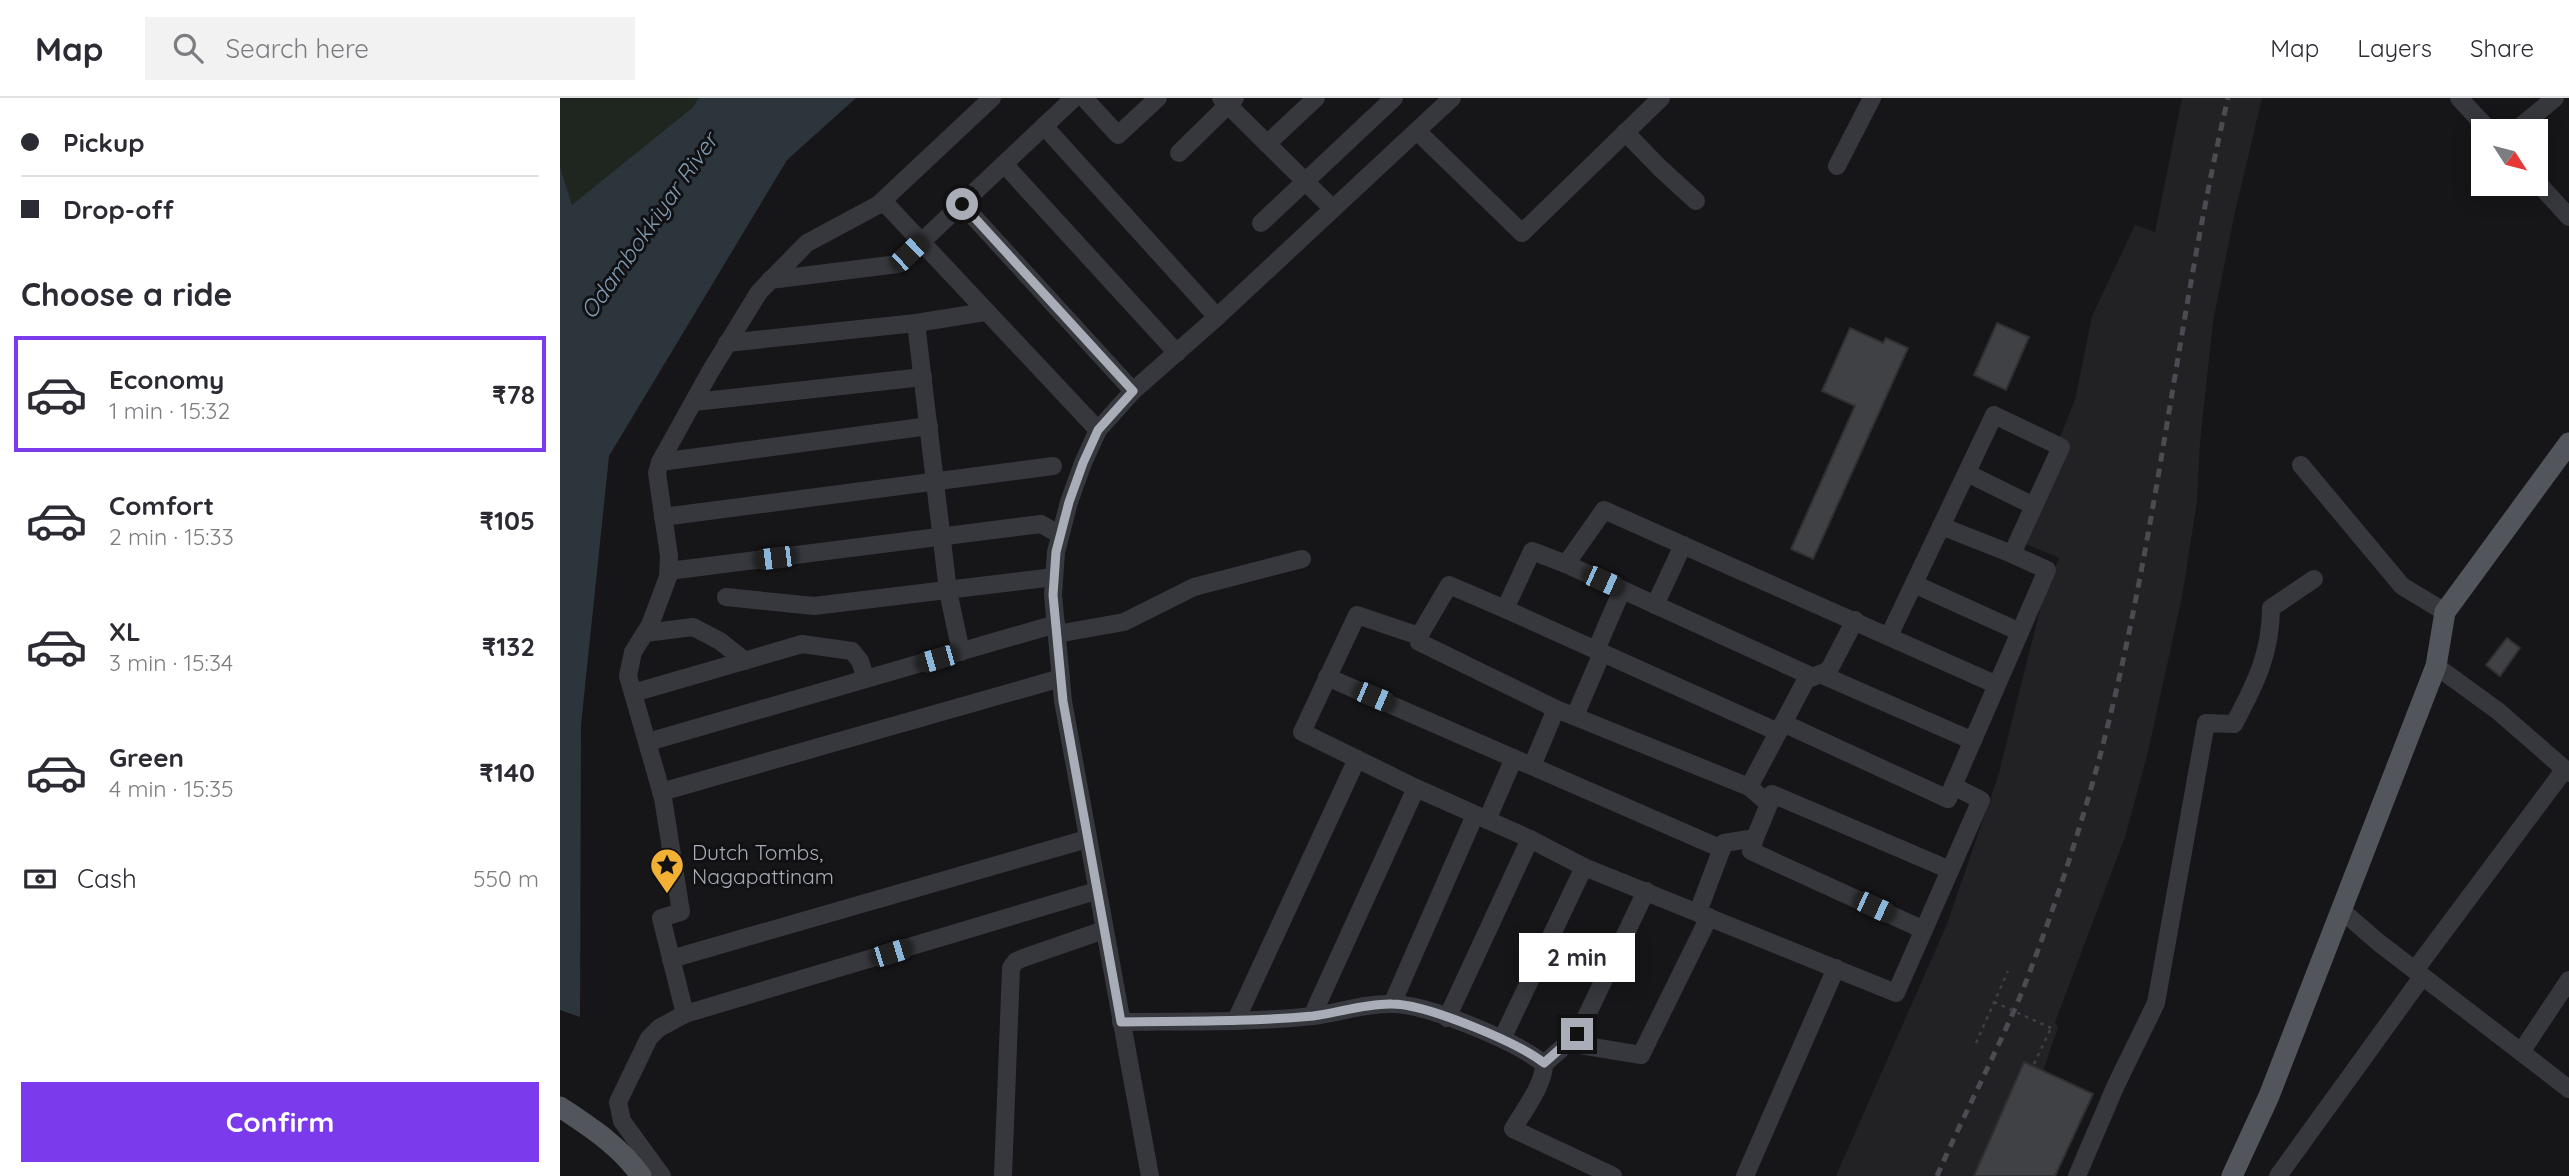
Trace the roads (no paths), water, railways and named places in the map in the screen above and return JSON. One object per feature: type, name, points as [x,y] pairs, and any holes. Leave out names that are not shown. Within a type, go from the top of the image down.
[{"type":"main road","points":[[2232,1176],[2269,1096],[2436,666],[2445,612],[2569,443]]},
{"type":"main road","points":[[560,1107],[599,1133],[630,1161],[641,1176]]},
{"type":"street","points":[[685,1014],[661,918],[681,912],[661,792],[628,677],[633,652],[654,615],[669,571],[657,473],[660,462],[759,292],[807,243],[846,224],[883,201],[992,98]]},
{"type":"street","points":[[770,280],[898,264],[1074,98]]},
{"type":"street","points":[[1084,98],[1118,135],[1158,98]]},
{"type":"street","points":[[1267,144],[1316,98]]},
{"type":"street","points":[[1261,223],[1394,98]]},
{"type":"street","points":[[1150,1176],[1063,701],[1053,595],[1060,535],[1083,463],[1098,430],[1133,391],[1177,354],[1452,98]]},
{"type":"street","points":[[1417,131],[1522,233],[1661,98]]},
{"type":"street","points":[[1837,166],[1872,98]]},
{"type":"street","points":[[2459,98],[2479,119]]},
{"type":"street","points":[[2530,119],[2555,98]]},
{"type":"street","points":[[1179,153],[1228,100],[1267,144],[1333,209]]},
{"type":"street","points":[[1044,127],[1217,317]]},
{"type":"street","points":[[1625,132],[1696,201]]},
{"type":"street","points":[[1004,164],[1177,354]]},
{"type":"street","points":[[2548,194],[2569,217]]},
{"type":"street","points":[[883,201],[1098,430]]},
{"type":"street","points":[[962,204],[1133,391]]},
{"type":"street","points":[[727,343],[916,323],[985,312]]},
{"type":"street","points":[[916,323],[948,591],[961,652]]},
{"type":"street","points":[[694,402],[923,377]]},
{"type":"street","points":[[1889,636],[1994,415],[2061,447],[2012,554]]},
{"type":"street","points":[[660,462],[929,426]]},
{"type":"street","points":[[2301,465],[2402,586],[2445,612]]},
{"type":"street","points":[[663,517],[1053,466]]},
{"type":"street","points":[[1967,472],[2034,506]]},
{"type":"street","points":[[1566,564],[1604,510],[1997,685]]},
{"type":"street","points":[[669,571],[1041,524],[1060,535]]},
{"type":"street","points":[[1769,804],[1749,787],[1556,709],[1419,642],[1419,636],[1450,585],[1948,799],[2047,570],[1941,526]]},
{"type":"street","points":[[1656,605],[1683,545]]},
{"type":"street","points":[[1505,609],[1532,551],[1816,676],[1973,741]]},
{"type":"street","points":[[648,742],[961,652],[1056,629],[1124,622],[1194,587],[1302,559]]},
{"type":"street","points":[[726,597],[814,606],[1054,577]]},
{"type":"street","points":[[2077,1176],[2116,1085],[2156,1003],[2206,723],[2234,724],[2258,679],[2272,632],[2271,608],[2314,579]]},
{"type":"street","points":[[1914,584],[2020,632]]},
{"type":"street","points":[[1575,716],[1622,590]]},
{"type":"street","points":[[1419,636],[1357,614],[1302,732],[1416,788],[1530,838],[1584,867],[1896,993],[1981,800],[1953,786]]},
{"type":"street","points":[[1749,787],[1806,680],[1829,670],[1855,620]]},
{"type":"street","points":[[645,633],[693,627],[720,641],[745,661]]},
{"type":"street","points":[[633,693],[802,644],[852,652],[856,655],[866,679]]},
{"type":"street","points":[[2278,1176],[2418,974],[2567,771],[2498,710],[2436,666]]},
{"type":"street","points":[[1327,677],[1722,849]]},
{"type":"street","points":[[661,792],[1061,678]]},
{"type":"street","points":[[1532,766],[1556,709]]},
{"type":"street","points":[[1392,1004],[1481,818],[1514,758]]},
{"type":"street","points":[[1236,1020],[1357,759]]},
{"type":"street","points":[[1312,1016],[1416,788]]},
{"type":"street","points":[[1924,930],[1751,851],[1772,794],[1950,870]]},
{"type":"street","points":[[1447,1018],[1530,838]]},
{"type":"street","points":[[1568,1043],[1641,1055],[1703,914],[1724,843],[1755,838]]},
{"type":"street","points":[[671,959],[1087,839]]},
{"type":"street","points":[[1502,1038],[1584,867]]},
{"type":"street","points":[[662,1176],[622,1121],[618,1102],[649,1038],[659,1028],[685,1014],[1097,891]]},
{"type":"street","points":[[1544,1063],[1577,1034],[1646,891]]},
{"type":"street","points":[[2340,910],[2418,974],[2569,1089]]},
{"type":"street","points":[[1003,1176],[1011,968],[1016,961],[1104,930]]},
{"type":"street","points":[[1745,1176],[1836,968]]},
{"type":"street","points":[[2521,1052],[2569,980]]},
{"type":"street","points":[[1121,1022],[1312,1016],[1392,1004],[1447,1018],[1502,1038],[1544,1063]]},
{"type":"street","points":[[1544,1063],[1544,1070],[1536,1088],[1513,1129],[1613,1176]]},
{"type":"water","name":"Odambokkiyar River","points":[[699,98],[856,98],[787,160],[609,456],[581,725],[580,1017],[560,1010],[560,167],[572,205],[692,108]]},
{"type":"railway","points":[[1937,1176],[2022,992],[2063,880],[2097,767],[2135,601],[2194,265],[2228,98]]},
{"type":"place","name":"Dutch Tombs, Nagapattinam","points":[[667,895]]}]
